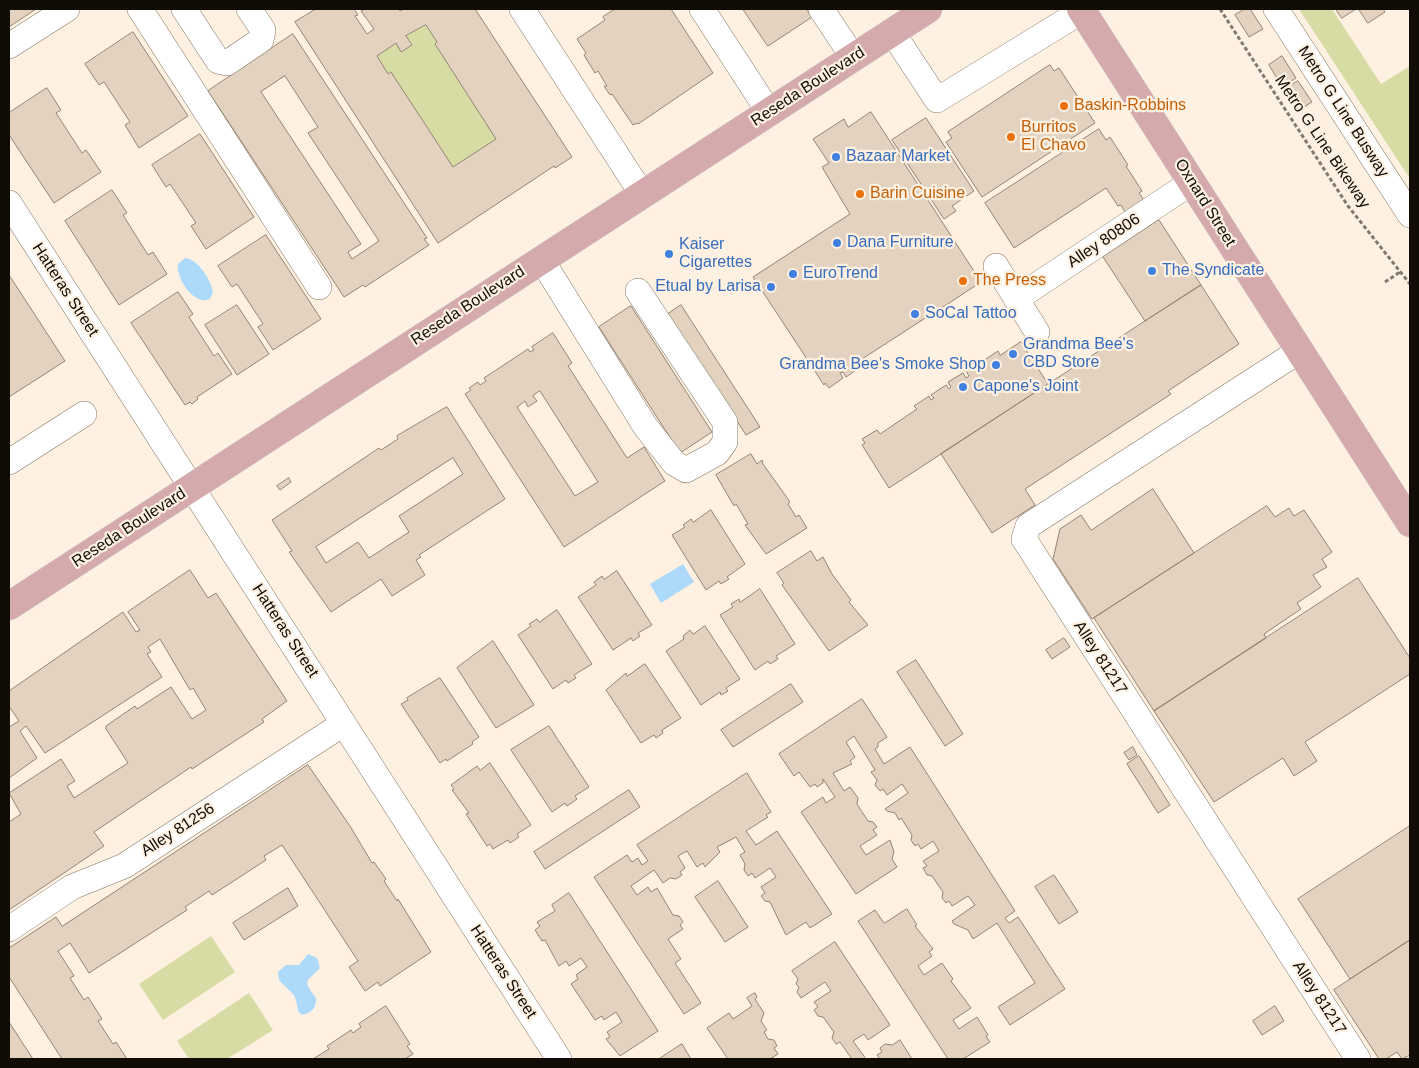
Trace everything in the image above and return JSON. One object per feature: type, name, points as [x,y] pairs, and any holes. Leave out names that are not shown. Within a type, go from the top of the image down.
[{"type":"main road","name":"Reseda Boulevard","points":[[9,606],[928,9]]},
{"type":"main road","name":"Oxnard Street","points":[[1082,10],[1410,523]]},
{"type":"street","points":[[9,46],[66,9]]},
{"type":"street","points":[[140,9],[320,287]]},
{"type":"street","points":[[184,9],[218,61],[227,63],[261,40],[262,30],[249,9]]},
{"type":"street","points":[[522,9],[642,194]]},
{"type":"street","points":[[702,9],[770,112]]},
{"type":"street","points":[[821,9],[853,57]]},
{"type":"street","name":"Metro G Line Busway","points":[[1276,9],[1410,215]]},
{"type":"street","points":[[892,32],[937,100],[1082,10]]},
{"type":"street","name":"Alley 80806","points":[[1016,299],[1192,182]]},
{"type":"street","name":"Hatteras Street","points":[[9,203],[559,1059]]},
{"type":"street","points":[[541,259],[645,426],[674,463],[686,470],[717,453],[726,442],[725,422],[638,290]]},
{"type":"street","points":[[996,266],[1037,332]]},
{"type":"street","name":"Alley 81217","points":[[1299,351],[1028,526],[1024,539],[1358,1059]]},
{"type":"street","points":[[9,462],[84,414]]},
{"type":"street","name":"Alley 81256","points":[[9,928],[72,887],[124,866],[343,724]]},
{"type":"path","name":"Metro G Line Bikeway","points":[[1220,9],[1348,206],[1410,284]]},
{"type":"path","points":[[1385,282],[1400,272]]},
{"type":"green space","points":[[1299,9],[1332,9],[1381,84],[1410,66],[1410,179]]},
{"type":"green space","points":[[426,25],[437,42],[435,44],[496,139],[453,167],[391,72],[388,74],[377,56],[396,43],[401,52],[412,45],[406,36]]},
{"type":"green space","points":[[211,936],[235,972],[163,1020],[139,984]]},
{"type":"green space","points":[[249,993],[273,1030],[227,1059],[189,1059],[177,1041]]},
{"type":"water","points":[[185,258],[195,262],[207,276],[213,292],[210,299],[198,299],[183,284],[178,264]]},
{"type":"water","points":[[683,564],[694,582],[661,603],[650,584]]},
{"type":"water","points":[[308,954],[317,958],[320,968],[309,979],[307,984],[316,998],[316,1005],[311,1011],[302,1015],[298,1011],[294,996],[279,980],[278,972],[286,965],[299,965]]},
{"type":"building","points":[[9,9],[36,9],[9,27]]},
{"type":"building","points":[[316,9],[354,9],[358,15],[355,16],[367,34],[374,29],[361,11],[365,9],[399,9],[400,11],[404,9],[475,9],[572,157],[555,168],[554,166],[438,243],[295,22]],"holes":[[[426,25],[437,42],[435,44],[496,139],[453,167],[391,72],[388,74],[377,56],[396,43],[401,52],[412,45],[406,36]]]},
{"type":"building","points":[[615,9],[671,9],[713,73],[638,124],[633,125],[612,94],[610,95],[604,86],[607,86],[598,71],[595,73],[577,39],[605,20],[603,17]]},
{"type":"building","points":[[743,9],[806,9],[812,17],[768,46]]},
{"type":"building","points":[[1245,9],[1250,9],[1263,29],[1249,37],[1235,15]]},
{"type":"building","points":[[1336,9],[1356,9],[1342,18]]},
{"type":"building","points":[[1359,9],[1383,9],[1385,12],[1368,23]]},
{"type":"building","points":[[133,32],[188,116],[139,148],[125,125],[130,122],[104,82],[99,85],[85,64]]},
{"type":"building","points":[[293,34],[427,238],[424,239],[429,245],[365,287],[363,285],[344,297],[208,91]],"holes":[[[285,76],[318,127],[308,133],[379,241],[352,259],[348,252],[361,244],[261,92]]]},
{"type":"building","points":[[1282,56],[1296,78],[1282,87],[1269,65]]},
{"type":"building","points":[[1050,65],[1054,71],[1059,68],[1095,123],[982,197],[946,142],[952,138],[948,132]]},
{"type":"building","points":[[1298,81],[1312,102],[1298,111],[1285,89]]},
{"type":"building","points":[[47,88],[61,110],[56,113],[82,153],[86,150],[101,172],[54,203],[9,135],[9,113]]},
{"type":"building","points":[[871,112],[981,282],[940,309],[942,313],[932,319],[930,315],[859,361],[862,366],[846,377],[843,372],[840,373],[843,378],[829,388],[825,383],[824,385],[753,277],[850,214],[822,167],[829,163],[813,139],[844,119],[848,127]]},
{"type":"building","points":[[926,118],[974,191],[952,206],[956,211],[944,219],[892,140]]},
{"type":"building","points":[[1099,129],[1106,140],[1110,137],[1128,165],[1126,166],[1142,191],[1139,193],[1144,200],[1125,212],[1121,205],[1118,206],[1106,188],[1014,248],[985,203]]},
{"type":"building","points":[[200,134],[254,217],[206,249],[191,226],[196,223],[170,184],[166,187],[152,165]]},
{"type":"building","points":[[112,190],[127,213],[123,215],[148,255],[153,252],[167,274],[119,305],[65,221]]},
{"type":"building","name":"The Syndicate","points":[[1159,220],[1201,285],[1145,321],[1103,257]]},
{"type":"building","points":[[266,235],[321,319],[273,350],[258,327],[263,324],[237,284],[232,287],[218,266]]},
{"type":"building","points":[[9,275],[65,361],[9,397]]},
{"type":"building","points":[[1201,285],[1239,344],[1168,391],[1171,394],[1025,489],[1035,505],[992,533],[941,454]]},
{"type":"building","points":[[178,292],[193,314],[189,317],[214,356],[218,353],[232,374],[197,397],[198,399],[192,404],[190,402],[185,405],[131,323]]},
{"type":"building","points":[[237,305],[269,354],[237,375],[205,325]]},
{"type":"building","points":[[681,305],[760,427],[746,435],[668,314]]},
{"type":"building","points":[[631,306],[712,432],[680,453],[599,327]]},
{"type":"building","points":[[553,333],[572,363],[568,366],[627,458],[644,447],[665,481],[564,547],[465,394],[471,390],[469,388],[478,382],[480,385],[486,381],[484,378],[528,349],[530,352],[534,350],[532,347]],"holes":[[[540,391],[598,482],[575,496],[517,407],[525,401],[528,407],[537,401],[533,396]]]},
{"type":"building","points":[[1021,342],[1048,384],[889,488],[862,445],[865,443],[862,439],[877,430],[880,434],[917,409],[914,406],[929,396],[931,400],[934,398],[931,395],[946,385],[949,389],[951,387],[948,382],[963,373],[966,378],[969,376],[966,371],[980,362],[983,366],[985,365],[983,361],[998,351],[1000,355]]},
{"type":"building","points":[[447,407],[505,499],[419,555],[421,557],[416,560],[425,575],[392,596],[381,579],[331,612],[289,552],[292,551],[272,520],[379,448],[381,450],[398,439],[397,436]],"holes":[[[453,458],[463,474],[399,516],[409,532],[369,558],[358,542],[326,563],[316,547]]]},
{"type":"building","points":[[751,454],[757,464],[762,460],[790,502],[788,504],[796,517],[799,515],[807,528],[766,554],[745,525],[748,524],[736,504],[734,506],[716,475]]},
{"type":"building","points":[[289,478],[291,482],[280,490],[277,486]]},
{"type":"building","points":[[1153,489],[1194,553],[1092,619],[1053,559],[1060,529],[1081,515],[1091,530]]},
{"type":"building","points":[[1267,506],[1275,517],[1289,508],[1294,516],[1304,510],[1332,552],[1322,559],[1327,567],[1313,575],[1321,587],[1297,603],[1301,609],[1264,634],[1266,638],[1154,711],[1094,618]]},
{"type":"building","points":[[711,510],[745,564],[727,577],[729,579],[721,584],[719,581],[706,590],[672,535],[685,527],[683,525],[691,519],[693,522]]},
{"type":"building","points":[[811,551],[817,561],[823,557],[832,574],[851,600],[849,602],[868,625],[829,651],[782,585],[784,583],[777,573]]},
{"type":"building","points":[[190,570],[208,598],[216,593],[287,701],[262,719],[264,722],[192,769],[191,767],[94,832],[104,846],[9,910],[9,822],[21,814],[9,793],[61,759],[75,781],[67,786],[74,798],[128,763],[106,729],[106,726],[135,706],[137,709],[171,687],[192,719],[206,710],[193,688],[190,690],[160,639],[148,647],[151,652],[147,654],[162,677],[45,753],[26,726],[20,731],[37,758],[9,778],[9,727],[19,721],[9,706],[9,691],[123,612],[136,632],[140,630],[128,612]]},
{"type":"building","points":[[617,571],[652,625],[638,633],[640,636],[633,641],[631,638],[613,650],[578,597],[596,585],[594,582],[602,576],[604,579]]},
{"type":"building","points":[[1358,578],[1410,658],[1410,674],[1305,742],[1317,761],[1294,776],[1283,758],[1214,802],[1154,711]]},
{"type":"building","points":[[760,589],[795,644],[776,656],[778,659],[770,664],[768,661],[755,670],[720,615],[733,607],[731,604],[739,599],[740,602]]},
{"type":"building","points":[[557,610],[592,664],[574,675],[576,678],[568,683],[566,680],[553,689],[518,635],[531,626],[529,624],[537,619],[539,622]]},
{"type":"building","points":[[705,626],[740,679],[726,688],[728,691],[721,695],[720,692],[701,705],[666,651],[684,639],[683,636],[690,630],[693,634]]},
{"type":"building","points":[[1064,638],[1070,647],[1052,659],[1046,650]]},
{"type":"building","points":[[493,641],[534,705],[496,728],[457,668]]},
{"type":"building","points":[[916,660],[963,734],[945,746],[897,672]]},
{"type":"building","points":[[645,664],[681,718],[662,730],[663,733],[656,738],[654,735],[641,743],[606,690],[626,673],[627,676]]},
{"type":"building","points":[[440,678],[479,737],[472,742],[473,744],[447,761],[446,759],[440,763],[401,704],[408,700],[407,698]]},
{"type":"building","points":[[791,684],[803,702],[733,747],[721,730]]},
{"type":"building","points":[[862,699],[887,737],[878,743],[878,747],[875,749],[884,764],[910,747],[1015,911],[1005,918],[1009,923],[1018,917],[1065,989],[1010,1025],[998,1007],[1035,983],[997,923],[973,939],[968,930],[954,924],[952,921],[975,905],[968,896],[952,906],[949,901],[946,903],[942,898],[943,892],[932,876],[927,875],[923,868],[927,866],[923,861],[939,851],[933,841],[921,849],[918,844],[915,846],[911,840],[912,835],[901,818],[899,820],[895,813],[885,809],[908,793],[902,784],[887,795],[883,789],[880,791],[875,785],[877,780],[871,772],[875,770],[854,736],[846,742],[855,757],[850,761],[852,764],[833,773],[844,791],[850,787],[858,798],[857,804],[868,821],[873,822],[877,827],[873,830],[877,835],[860,846],[866,855],[890,840],[894,852],[892,859],[897,867],[856,894],[801,812],[823,797],[826,803],[835,797],[823,779],[823,783],[817,787],[815,784],[810,787],[799,772],[794,776],[779,754]]},
{"type":"building","points":[[549,726],[589,787],[575,796],[577,799],[567,806],[565,803],[552,812],[511,750]]},
{"type":"building","points":[[1133,747],[1137,755],[1129,760],[1124,753]]},
{"type":"building","points":[[1139,756],[1170,805],[1158,813],[1127,764]]},
{"type":"building","points":[[490,763],[531,825],[517,834],[519,837],[510,843],[508,840],[493,849],[490,844],[487,846],[466,814],[469,813],[452,790],[454,789],[451,785],[477,766],[480,770]]},
{"type":"building","points":[[308,765],[350,826],[372,863],[374,862],[386,879],[384,881],[397,901],[398,899],[431,952],[380,986],[378,982],[365,991],[349,967],[358,961],[282,845],[264,856],[266,860],[212,895],[209,891],[185,907],[187,910],[89,973],[70,943],[58,951],[74,976],[70,978],[84,1000],[88,997],[102,1019],[98,1021],[113,1044],[116,1042],[127,1059],[62,1059],[9,977],[9,948],[56,917],[62,926]]},
{"type":"building","points":[[747,773],[771,812],[766,815],[768,817],[746,831],[756,845],[777,831],[832,914],[810,928],[806,922],[786,935],[770,902],[765,901],[761,896],[765,893],[761,887],[776,877],[770,868],[755,878],[752,873],[748,876],[744,870],[745,864],[740,855],[745,852],[736,837],[717,847],[720,852],[705,867],[703,863],[697,867],[687,851],[678,856],[685,868],[680,872],[682,875],[676,879],[670,878],[663,883],[654,870],[631,886],[637,895],[648,887],[651,892],[657,888],[673,915],[679,916],[683,922],[680,925],[683,929],[668,939],[681,959],[675,963],[701,1003],[684,1014],[594,877],[627,855],[632,862],[638,858],[642,865],[648,861],[637,845]]},
{"type":"building","points":[[629,790],[640,807],[545,869],[534,852]]},
{"type":"building","points":[[1410,826],[1410,940],[1350,979],[1298,899]]},
{"type":"building","points":[[1054,875],[1078,912],[1059,924],[1035,887]]},
{"type":"building","points":[[718,881],[748,927],[725,942],[695,897]]},
{"type":"building","points":[[288,888],[298,906],[244,940],[233,923]]},
{"type":"building","points":[[569,893],[658,1031],[620,1056],[606,1039],[610,1037],[607,1032],[622,1022],[616,1012],[604,1020],[602,1016],[595,1020],[571,984],[578,979],[576,975],[587,967],[581,958],[569,966],[566,961],[559,966],[545,940],[542,941],[535,930],[540,926],[537,922],[555,911],[552,905]]},
{"type":"building","points":[[907,909],[917,925],[915,926],[933,949],[929,952],[932,956],[918,966],[924,975],[942,963],[953,979],[951,981],[971,1008],[953,1020],[959,1029],[977,1017],[988,1035],[986,1036],[990,1042],[963,1059],[948,1059],[858,921],[875,910],[884,923]]},
{"type":"building","points":[[1410,940],[1410,1055],[1402,1059],[1397,1052],[1386,1059],[1379,1059],[1334,990]]},
{"type":"building","points":[[835,942],[890,1025],[868,1040],[864,1034],[853,1041],[866,1059],[852,1059],[840,1042],[836,1044],[832,1038],[834,1032],[823,1017],[818,1016],[814,1010],[818,1007],[814,1002],[831,991],[825,982],[801,998],[797,992],[799,987],[796,984],[798,979],[792,971]]},
{"type":"building","points":[[755,993],[757,997],[755,999],[764,1013],[761,1021],[767,1030],[764,1032],[768,1039],[774,1040],[777,1046],[774,1048],[778,1054],[770,1059],[728,1059],[707,1028],[729,1013],[733,1019],[752,1006],[747,998]]},
{"type":"building","points":[[386,1006],[410,1044],[407,1046],[413,1054],[405,1059],[313,1059],[329,1049],[327,1046],[351,1030],[353,1033],[361,1027],[359,1024]]},
{"type":"building","points":[[1275,1006],[1284,1021],[1262,1035],[1253,1021]]},
{"type":"building","points":[[9,1022],[33,1059],[9,1059]]},
{"type":"building","points":[[900,1040],[912,1059],[880,1059],[877,1055],[882,1052],[880,1048],[885,1044],[892,1045]]},
{"type":"building","points":[[682,1044],[691,1059],[659,1059]]},
{"type":"place","name":"Baskin-Robbins","points":[[1064,106]]},
{"type":"place","name":"Burritos El Chavo","points":[[1011,137]]},
{"type":"place","name":"Bazaar Market","points":[[836,157]]},
{"type":"place","name":"Barin Cuisine","points":[[860,194]]},
{"type":"place","name":"Dana Furniture","points":[[837,243]]},
{"type":"place","name":"Kaiser Cigarettes","points":[[669,254]]},
{"type":"place","name":"The Syndicate","points":[[1152,271]]},
{"type":"place","name":"EuroTrend","points":[[793,274]]},
{"type":"place","name":"The Press","points":[[963,281]]},
{"type":"place","name":"Etual by Larisa","points":[[771,287]]},
{"type":"place","name":"SoCal Tattoo","points":[[915,314]]},
{"type":"place","name":"Grandma Bee's CBD Store","points":[[1013,354]]},
{"type":"place","name":"Grandma Bee's Smoke Shop","points":[[996,365]]},
{"type":"place","name":"Capone's Joint","points":[[963,387]]}]
